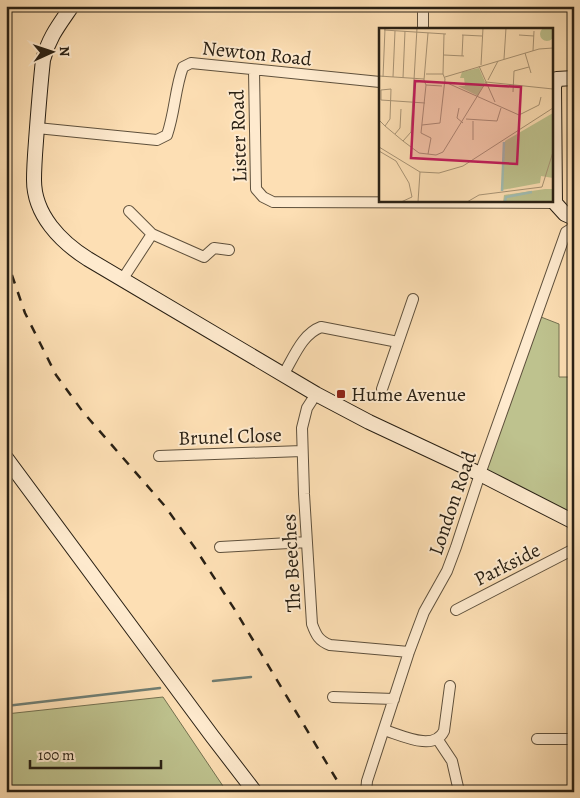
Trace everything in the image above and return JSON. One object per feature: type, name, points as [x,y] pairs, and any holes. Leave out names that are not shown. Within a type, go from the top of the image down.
[{"type":"street","points":[[72,6],[47,44],[43,60],[34,182],[39,204],[48,223],[60,239],[122,280],[316,394],[574,522]]},
{"type":"street","points":[[422,28],[423,6]]},
{"type":"street","name":"Newton Road","points":[[37,128],[157,140],[167,135],[172,121],[179,77],[183,67],[191,63],[254,71],[379,82]]},
{"type":"street","name":"Lister Road","points":[[254,71],[256,189],[263,197],[273,202],[558,207]]},
{"type":"street","points":[[570,230],[558,207],[554,79],[574,78]]},
{"type":"street","points":[[558,207],[564,214],[574,218]]},
{"type":"street","points":[[129,211],[152,234],[204,257],[214,248],[229,250]]},
{"type":"street","name":"London Road","points":[[366,792],[367,781],[409,652],[424,612],[447,571],[480,474],[570,230]]},
{"type":"street","points":[[122,280],[152,234]]},
{"type":"street","points":[[382,389],[413,299]]},
{"type":"street","points":[[284,374],[303,341],[312,331],[321,327],[398,342]]},
{"type":"street","name":"The Beeches","points":[[316,394],[307,408],[302,428],[312,624],[318,638],[330,645],[409,652]]},
{"type":"street","name":"Brunel Close","points":[[159,456],[302,451]]},
{"type":"street","points":[[6,458],[255,792]]},
{"type":"street","points":[[220,547],[307,542]]},
{"type":"street","name":"Parkside","points":[[456,610],[574,549]]},
{"type":"street","points":[[384,730],[422,741],[438,740],[444,731],[450,686]]},
{"type":"street","points":[[333,697],[394,699]]},
{"type":"street","points":[[537,739],[574,739]]},
{"type":"street","points":[[438,740],[452,761],[458,786]]},
{"type":"green space","points":[[541,317],[559,324],[559,377],[574,377],[574,517],[488,472],[487,468]]},
{"type":"green space","points":[[163,697],[227,792],[6,792],[6,714]]},
{"type":"waterway","points":[[213,681],[251,677]]},
{"type":"waterway","points":[[6,706],[160,688]]},
{"type":"railway","points":[[6,19],[10,6]]},
{"type":"railway","points":[[6,258],[25,313],[56,375],[83,412],[164,505],[195,548],[235,610],[344,792]]},
{"type":"place","name":"Hume Avenue","points":[[341,394]]}]
